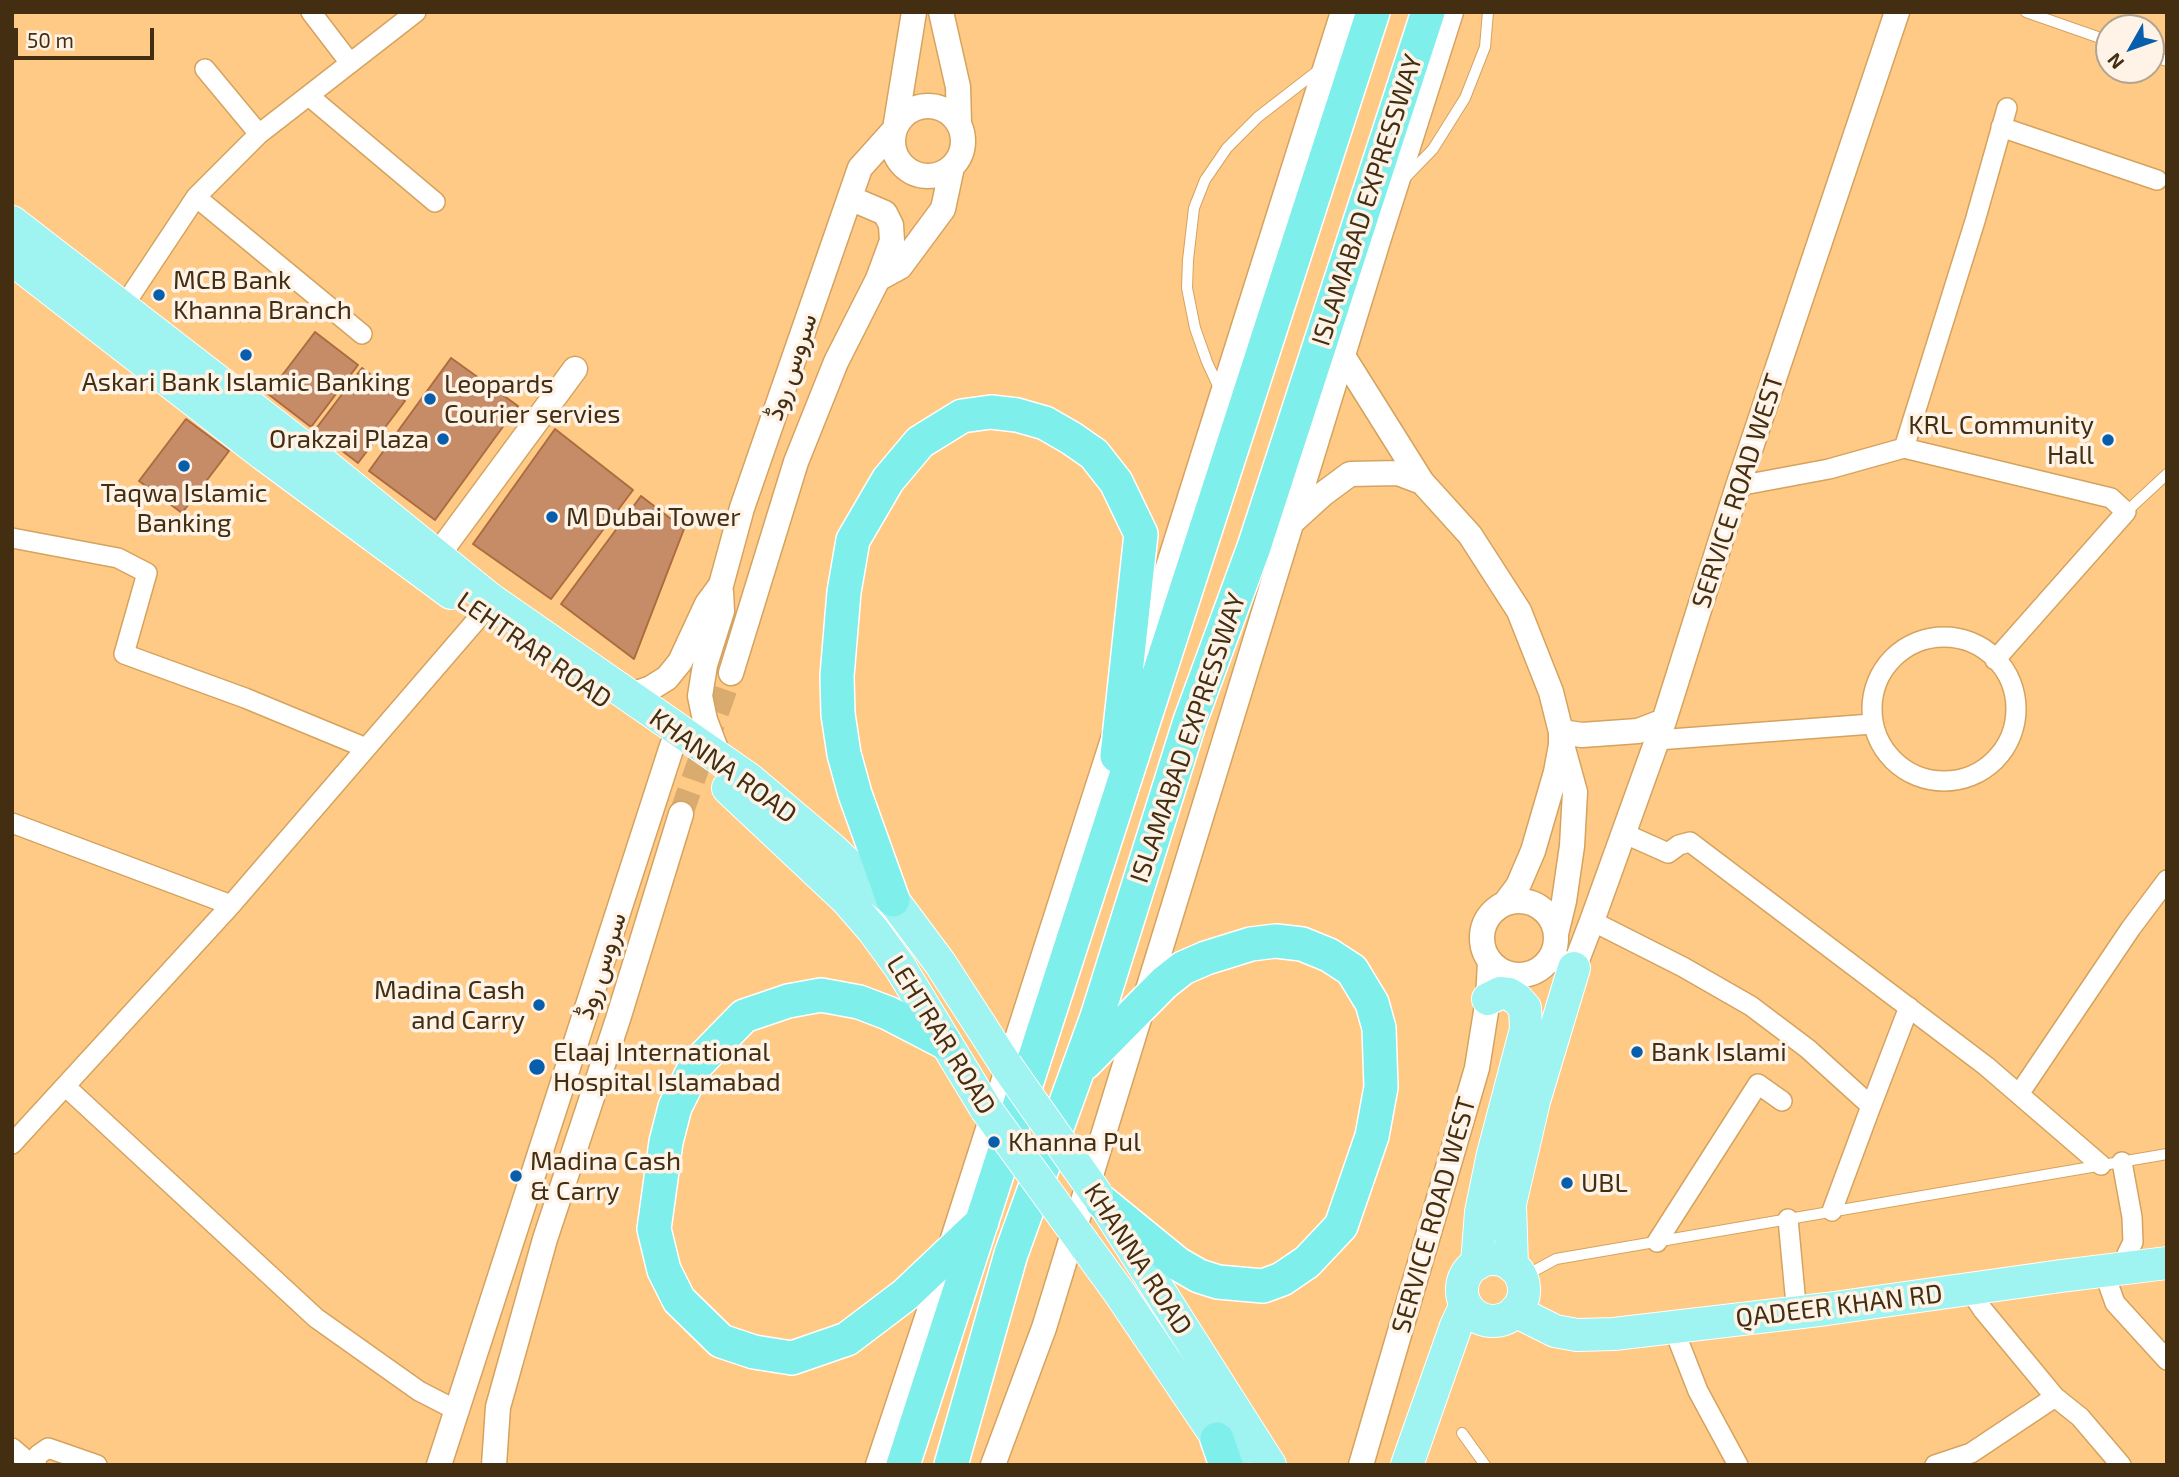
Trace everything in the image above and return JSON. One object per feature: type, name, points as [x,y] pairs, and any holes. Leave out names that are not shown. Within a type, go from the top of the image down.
[{"type":"highway","name":"ISLAMABAD EXPRESSWAY","points":[[903,1465],[1373,12]]},
{"type":"highway","name":"ISLAMABAD EXPRESSWAY","points":[[951,1465],[1011,1254],[1097,1017],[1190,721],[1254,547],[1428,12]]},
{"type":"highway","points":[[893,900],[855,794],[844,754],[838,713],[837,676],[844,592],[853,540],[888,480],[920,442],[962,416],[991,412],[1017,415],[1045,424],[1071,438],[1094,454],[1116,482],[1142,534],[1108,835]]},
{"type":"highway","points":[[1077,1071],[1164,983],[1183,968],[1251,944],[1276,941],[1302,944],[1329,955],[1352,970],[1372,1003],[1379,1028],[1381,1087],[1372,1136],[1340,1226],[1307,1262],[1282,1279],[1263,1286],[1218,1282],[1199,1276],[1178,1264],[1100,1198]]},
{"type":"highway","points":[[944,1042],[888,1013],[859,1002],[821,995],[788,1000],[744,1016],[696,1065],[675,1107],[666,1142],[654,1229],[664,1270],[679,1300],[721,1341],[754,1352],[792,1359],[847,1339],[905,1294],[982,1222]]},
{"type":"main road","name":"KHANNA ROAD","points":[[12,222],[299,444],[490,599],[719,757],[893,900],[940,963],[1006,1065],[1100,1198],[1270,1465]]},
{"type":"main road","name":"LEHTRAR ROAD","points":[[12,259],[263,454],[481,615],[703,766],[738,796],[846,900],[873,930],[900,967],[986,1109],[1084,1244]]},
{"type":"main road","points":[[1421,1465],[1462,1352],[1505,1297],[1510,1204],[1534,1101],[1561,953]]},
{"type":"main road","points":[[1477,1264],[1481,1212],[1493,1154],[1526,1029],[1525,1008],[1517,999],[1500,993],[1488,999]]},
{"type":"main road","name":"KHANNA ROAD","points":[[1084,1244],[1119,1292],[1226,1456]]},
{"type":"main road","name":"QADEER KHAN RD","points":[[1505,1297],[1555,1331],[1577,1335],[1614,1334],[1969,1289],[2115,1263],[2167,1249]]},
{"type":"main road","points":[[1495,1259],[1505,1297],[1462,1287],[1465,1278],[1477,1264],[1495,1259]]},
{"type":"main road","name":"QADEER KHAN RD","points":[[1505,1297],[1572,1316],[1609,1318],[1795,1294],[2115,1263],[2167,1264]]},
{"type":"main road","points":[[1406,1465],[1456,1326],[1505,1297]]},
{"type":"street","points":[[310,12],[350,63]]},
{"type":"street","points":[[123,307],[196,197],[259,134],[416,12]]},
{"type":"street","points":[[914,12],[893,145],[898,159],[909,170],[923,176],[939,174],[952,167]]},
{"type":"street","points":[[878,279],[900,267],[943,209],[952,167],[961,154],[964,138],[959,123],[958,87],[941,12]]},
{"type":"street","points":[[878,1465],[1124,707],[1343,12]]},
{"type":"street","points":[[993,1465],[1044,1328],[1451,12]]},
{"type":"street","name":"SERVICE ROAD WEST","points":[[1561,953],[1592,921],[1623,832],[1653,731],[1897,12]]},
{"type":"street","points":[[205,69],[259,134]]},
{"type":"street","points":[[309,96],[435,202]]},
{"type":"street","points":[[895,129],[903,116],[917,107],[933,106],[948,111],[959,123]]},
{"type":"street","points":[[1904,448],[1975,221],[2007,108]]},
{"type":"street","points":[[2001,127],[2157,180]]},
{"type":"street","name":"سروس روڈ","points":[[628,696],[651,688],[667,678],[680,662],[707,604],[721,584],[742,508],[860,168],[895,129]]},
{"type":"street","points":[[196,197],[362,334]]},
{"type":"street","points":[[731,673],[796,462],[836,362],[878,279],[892,241],[891,225],[885,213],[850,198]]},
{"type":"street","points":[[1343,356],[1422,482],[1470,535],[1519,611],[1568,738],[1575,792],[1573,846],[1564,901],[1561,953],[1534,972],[1510,974],[1490,962],[1481,940],[1488,917],[1496,908],[1517,900],[1539,906],[1553,923],[1561,953]]},
{"type":"street","points":[[437,556],[576,369]]},
{"type":"street","points":[[1738,486],[1829,469],[1904,448],[2111,498],[2126,512],[1995,660]]},
{"type":"street","points":[[1291,523],[1350,474],[1398,472],[1422,482]]},
{"type":"street","points":[[12,538],[118,558],[147,573],[124,654],[245,698],[366,748]]},
{"type":"street","points":[[719,757],[705,720],[700,696],[705,665],[722,611],[721,584]]},
{"type":"street","points":[[12,1144],[231,905],[481,615]]},
{"type":"street","points":[[1929,637],[1958,637],[1984,648],[1995,660],[2004,668],[2016,695],[2016,723],[2005,749],[1985,770],[1959,781],[1930,781],[1904,770],[1883,750],[1872,724],[1872,695],[1883,668],[1903,648],[1929,637]]},
{"type":"street","points":[[1568,738],[1653,731],[1872,724]]},
{"type":"street","points":[[1506,902],[1518,886],[1533,851],[1568,738]]},
{"type":"street","name":"سروس روڈ","points":[[439,1465],[672,746]]},
{"type":"street","points":[[494,1465],[498,1407],[545,1239],[618,1019],[681,814]]},
{"type":"street","points":[[12,823],[231,905]]},
{"type":"street","points":[[1623,832],[1668,853],[1679,845],[1690,842],[1986,1066],[2101,1165]]},
{"type":"street","points":[[2019,1094],[2131,928],[2167,880]]},
{"type":"street","points":[[1592,921],[1683,967],[1751,1006],[1808,1049],[1871,1106]]},
{"type":"street","name":"SERVICE ROAD WEST","points":[[1361,1465],[1477,1069],[1488,999],[1490,962]]},
{"type":"street","points":[[1832,1211],[1909,1007]]},
{"type":"street","points":[[1657,1242],[1758,1084],[1782,1101]]},
{"type":"street","points":[[65,1086],[316,1318],[419,1391],[457,1410]]},
{"type":"street","points":[[2122,1162],[2133,1226],[2133,1242],[2115,1263],[2115,1303],[2167,1360]]},
{"type":"street","points":[[1788,1219],[1795,1294]]},
{"type":"street","points":[[1969,1289],[1983,1310],[2055,1397],[2080,1417],[2122,1465]]},
{"type":"street","points":[[1674,1327],[1698,1391],[1738,1465]]},
{"type":"street","points":[[1935,1465],[1977,1459],[2055,1397]]},
{"type":"street","points":[[12,1447],[33,1465],[38,1455],[48,1448],[97,1465]]},
{"type":"lane","points":[[1395,189],[1433,149],[1465,98],[1485,47],[1488,12]]},
{"type":"lane","points":[[2026,12],[2095,36]]},
{"type":"lane","points":[[1222,395],[1195,328],[1187,288],[1194,208],[1205,180],[1227,148],[1258,117],[1327,62]]},
{"type":"lane","points":[[2126,512],[2167,474]]},
{"type":"lane","points":[[1505,1297],[1556,1259],[2167,1154]]},
{"type":"lane","points":[[1462,1433],[1485,1465]]},
{"type":"building","points":[[315,332],[358,365],[311,427],[268,394]]},
{"type":"building","name":"Orakzai Plaza","points":[[451,358],[518,406],[435,520],[369,471]]},
{"type":"building","points":[[362,368],[405,401],[358,463],[315,430]]},
{"type":"building","name":"Taqwa Islamic Banking","points":[[186,419],[229,451],[182,513],[139,481]]},
{"type":"building","name":"M Dubai Tower","points":[[555,429],[633,490],[551,599],[473,544]]},
{"type":"building","points":[[641,496],[684,529],[634,659],[561,604]]},
{"type":"tunnel","points":[[681,814],[731,673]]},
{"type":"place","name":"MCB Bank Khanna Branch","points":[[159,295]]},
{"type":"place","name":"Askari Bank Islamic Banking","points":[[246,355]]},
{"type":"place","name":"Leopards Courier servies","points":[[430,399]]},
{"type":"place","name":"Orakzai Plaza","points":[[443,439]]},
{"type":"place","name":"KRL Community Hall","points":[[2108,440]]},
{"type":"place","name":"Taqwa Islamic Banking","points":[[184,466]]},
{"type":"place","name":"M Dubai Tower","points":[[552,517]]},
{"type":"place","name":"Madina Cash and Carry","points":[[539,1005]]},
{"type":"place","name":"Bank Islami","points":[[1637,1052]]},
{"type":"place","name":"Elaaj International Hospital Islamabad","points":[[537,1067]]},
{"type":"place","name":"Khanna Pul","points":[[994,1142]]},
{"type":"place","name":"Madina Cash & Carry","points":[[516,1176]]},
{"type":"place","name":"UBL","points":[[1567,1183]]}]
